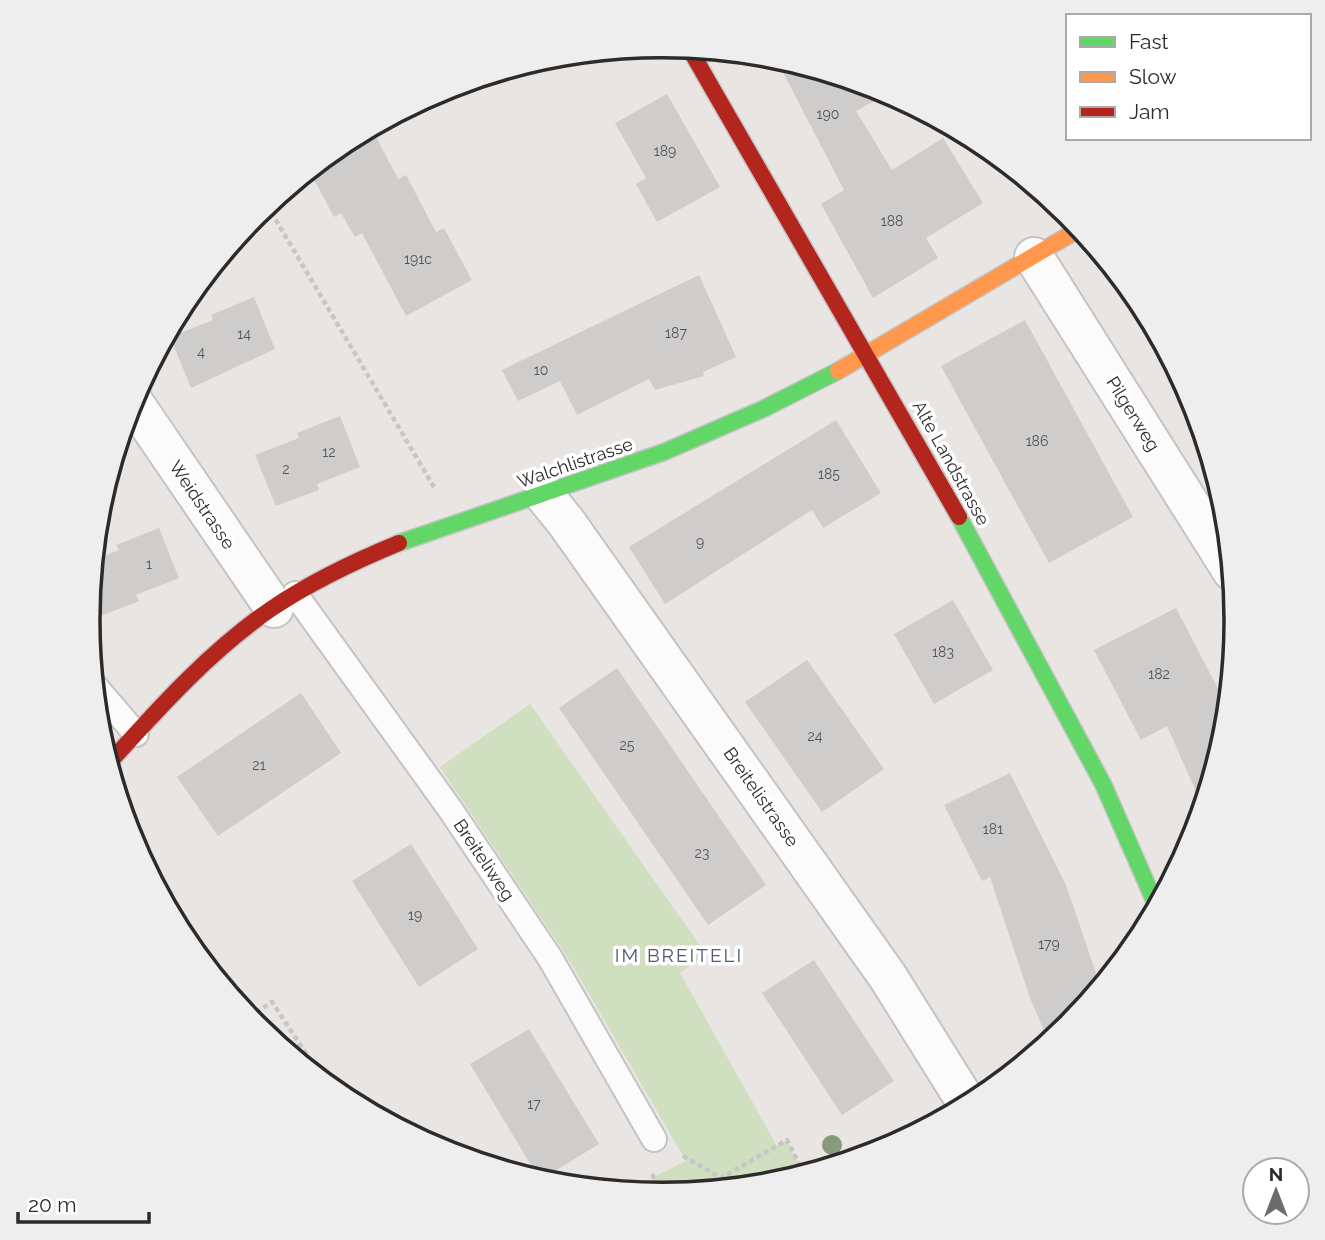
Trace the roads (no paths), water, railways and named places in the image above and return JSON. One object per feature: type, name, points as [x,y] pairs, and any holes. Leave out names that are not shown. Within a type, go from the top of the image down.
[{"type":"street","name":"Alte Landstrasse","points":[[695,59],[908,425],[1049,680],[1103,784],[1152,896]]},
{"type":"street","name":"Walchlistrasse","points":[[116,754],[199,668],[285,601],[380,550],[454,521],[544,495],[632,465],[718,430],[866,355],[1071,234]]},
{"type":"street","name":"Pilgerweg","points":[[1034,257],[1221,553]]},
{"type":"street","name":"Weidstrasse","points":[[141,411],[285,601]]},
{"type":"street","name":"Breitelistrasse","points":[[544,495],[566,522],[880,967],[962,1095]]},
{"type":"lane","name":"Breiteliweg","points":[[285,601],[450,809],[550,958],[654,1139]]},
{"type":"lane","points":[[106,699],[136,734]]},
{"type":"district","name":"IM BREITELI","points":[[679,955]]}]
